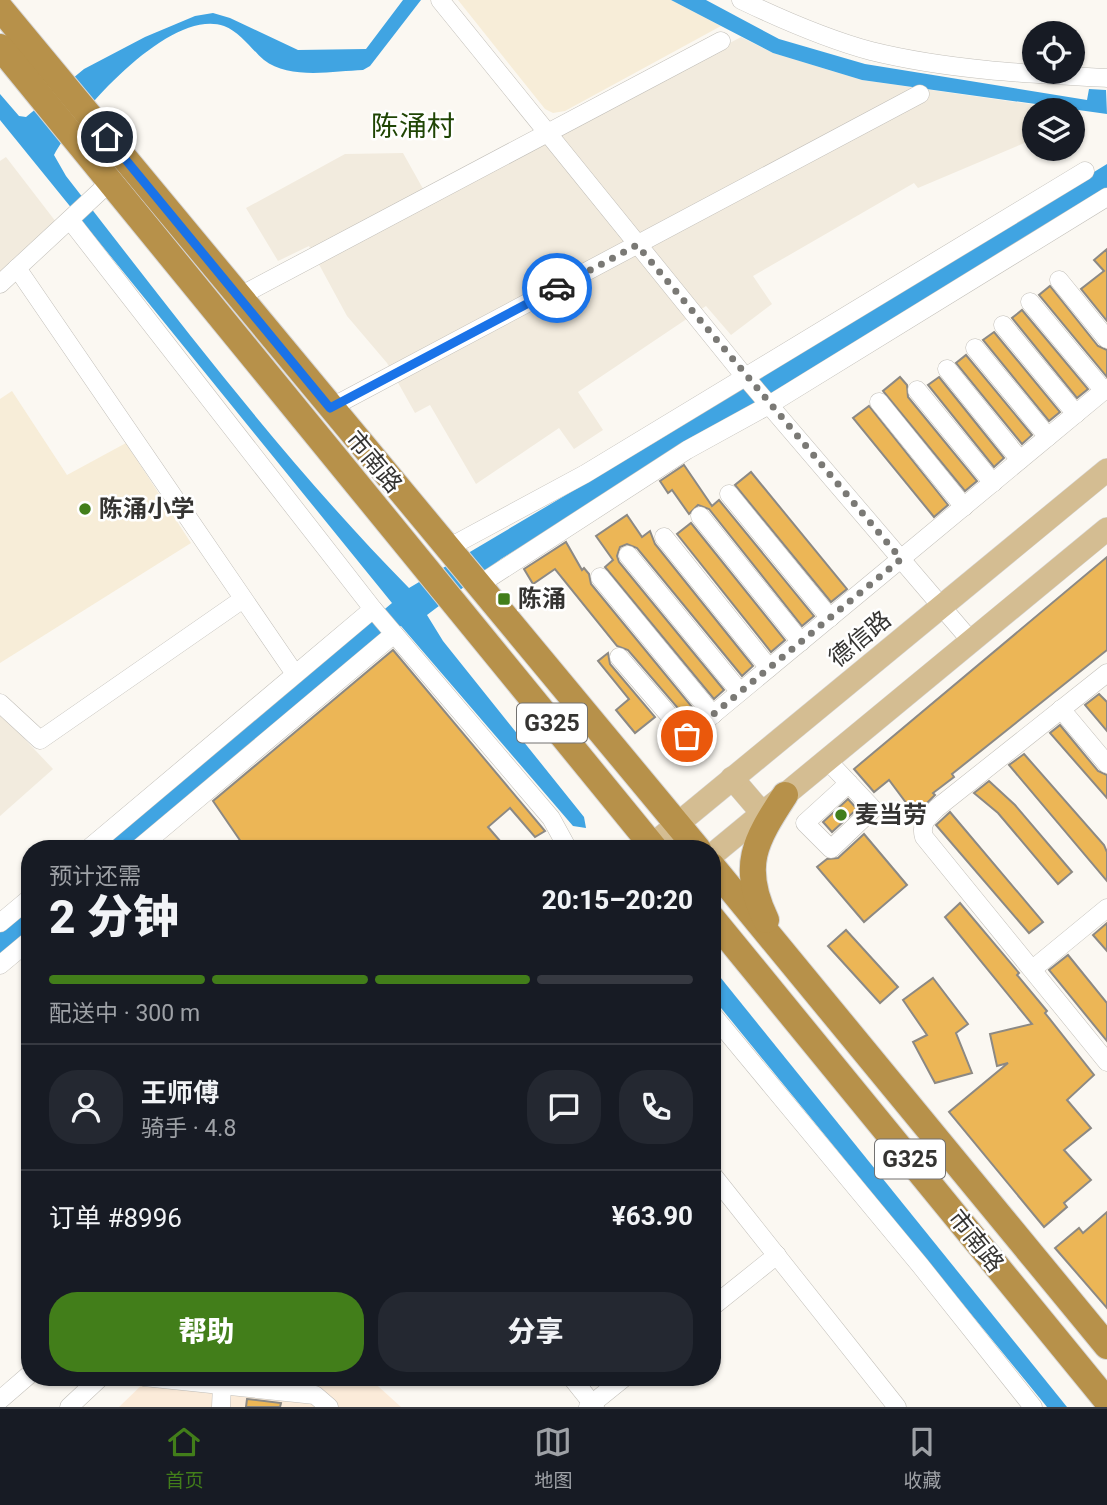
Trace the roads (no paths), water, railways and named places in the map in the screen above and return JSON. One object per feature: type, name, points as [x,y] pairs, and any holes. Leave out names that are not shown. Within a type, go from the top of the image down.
[{"type":"highway","name":"市南路","points":[[0,8],[48,85],[83,128],[238,297],[690,840]]},
{"type":"highway","name":"市南路","points":[[0,47],[48,85]]},
{"type":"highway","name":"市南路","points":[[83,128],[110,182],[646,840]]},
{"type":"highway","points":[[777,943],[757,902],[751,860],[760,833],[785,795]]},
{"type":"highway","name":"市南路","points":[[721,877],[1107,1346]]},
{"type":"highway","name":"市南路","points":[[721,929],[1107,1401]]},
{"type":"main road","name":"德信路","points":[[660,840],[1107,470]]},
{"type":"main road","points":[[721,847],[1107,529]]},
{"type":"main road","points":[[732,778],[762,813]]},
{"type":"street","points":[[440,0],[747,379],[971,641]]},
{"type":"street","points":[[741,0],[798,26],[872,51],[1020,74],[1107,78]]},
{"type":"street","points":[[238,297],[721,41]]},
{"type":"street","points":[[330,408],[920,94]]},
{"type":"street","points":[[448,551],[747,379],[1085,170]]},
{"type":"street","points":[[0,284],[110,182]]},
{"type":"street","points":[[476,585],[687,450],[1107,197]]},
{"type":"street","points":[[72,217],[376,612],[551,818],[563,840]]},
{"type":"street","points":[[17,268],[295,674]]},
{"type":"street","points":[[1059,281],[1107,339]]},
{"type":"street","points":[[619,657],[687,736],[1105,389],[1030,302]]},
{"type":"street","points":[[1003,325],[1076,414]]},
{"type":"street","points":[[975,348],[1048,437]]},
{"type":"street","points":[[947,369],[1020,460]]},
{"type":"street","points":[[917,390],[993,483]]},
{"type":"street","points":[[878,402],[964,507]]},
{"type":"street","points":[[729,495],[830,618]]},
{"type":"street","points":[[700,516],[801,642]]},
{"type":"street","points":[[664,537],[769,668]]},
{"type":"street","points":[[628,555],[740,692]]},
{"type":"street","points":[[600,577],[713,715]]},
{"type":"street","points":[[0,703],[40,740],[243,599]]},
{"type":"street","points":[[99,840],[295,674],[376,612]]},
{"type":"street","points":[[149,840],[393,632]]},
{"type":"street","points":[[1107,673],[937,808],[923,824],[922,830],[924,837],[1034,968],[1107,1062]]},
{"type":"street","points":[[1061,709],[1107,764]]},
{"type":"street","points":[[827,760],[849,783]]},
{"type":"street","points":[[0,923],[21,906]]},
{"type":"street","points":[[1034,968],[1107,908]]},
{"type":"street","points":[[0,965],[21,948]]},
{"type":"street","points":[[721,1024],[1033,1407]]},
{"type":"street","points":[[721,1185],[897,1407]]},
{"type":"street","points":[[721,1300],[777,1255]]},
{"type":"street","points":[[0,1400],[21,1382]]},
{"type":"street","points":[[69,1407],[91,1386]]},
{"type":"street","points":[[221,1407],[222,1386]]},
{"type":"street","points":[[231,1386],[315,1395],[329,1407]]},
{"type":"street","points":[[578,1386],[592,1406],[615,1386]]},
{"type":"water","points":[[403,0],[421,0],[370,66],[363,70],[312,73],[286,70],[264,60],[241,37],[224,26],[202,24],[178,32],[153,47],[127,68],[83,114],[54,155],[66,176],[274,439],[409,588],[657,441],[1107,164],[1107,190],[501,559],[427,615],[443,641],[584,817],[586,828],[573,826],[401,626],[391,628],[137,840],[110,840],[392,603],[0,120],[0,94],[19,116],[26,117],[84,69],[145,37],[195,16],[213,13],[230,18],[298,50],[366,49]]},
{"type":"water","points":[[671,0],[706,0],[779,39],[865,64],[1075,98],[1022,98],[1022,102],[862,80],[773,53]]},
{"type":"water","points":[[1089,89],[1106,90],[1107,114],[1085,111]]},
{"type":"water","points":[[21,914],[21,936],[0,954],[0,932]]},
{"type":"water","points":[[721,978],[1067,1407],[1047,1407],[721,1008]]},
{"type":"place","name":"陈涌小学","points":[[85,509]]},
{"type":"place","name":"陈涌","points":[[504,599]]},
{"type":"place","name":"麦当劳","points":[[841,815]]},
{"type":"district","name":"陈涌村","points":[[413,126]]}]
